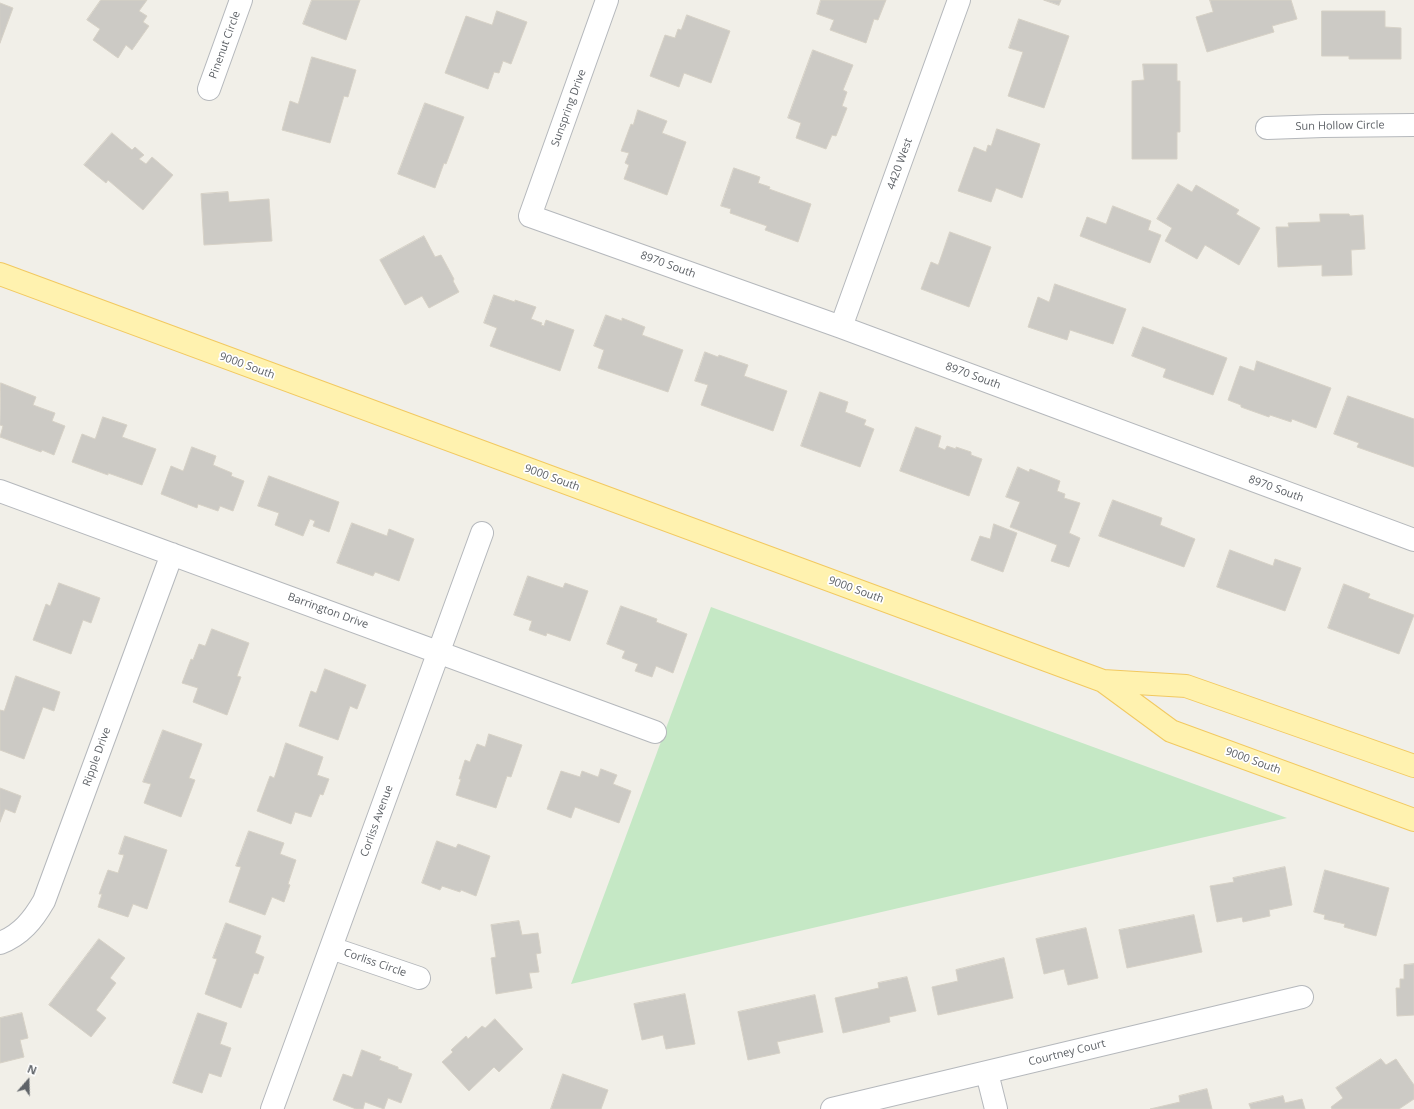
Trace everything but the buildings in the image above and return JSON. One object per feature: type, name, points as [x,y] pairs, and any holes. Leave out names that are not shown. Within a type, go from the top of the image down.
[{"type":"main road","name":"9000 South","points":[[0,274],[1103,681],[1171,731],[1414,820]]},
{"type":"main road","name":"9000 South","points":[[1103,681],[1186,686],[1414,766]]},
{"type":"street","name":"Pinenut Circle","points":[[209,90],[242,0]]},
{"type":"street","name":"Sunspring Drive","points":[[530,216],[607,0]]},
{"type":"street","name":"4420 West","points":[[841,327],[959,0]]},
{"type":"street","name":"Sun Hollow Circle","points":[[1267,128],[1414,125]]},
{"type":"street","name":"8970 South","points":[[530,216],[841,327],[1414,540]]},
{"type":"street","name":"Barrington Drive","points":[[0,491],[655,732]]},
{"type":"street","name":"Corliss Avenue","points":[[272,1109],[482,533]]},
{"type":"street","name":"Ripple Drive","points":[[0,943],[8,940],[21,931],[34,918],[44,901],[172,554]]},
{"type":"street","name":"Corliss Circle","points":[[331,948],[419,978]]},
{"type":"street","name":"Courtney Court","points":[[832,1109],[1302,997]]},
{"type":"street","points":[[987,1073],[996,1109]]},
{"type":"green space","points":[[711,607],[1287,818],[571,984]]}]
